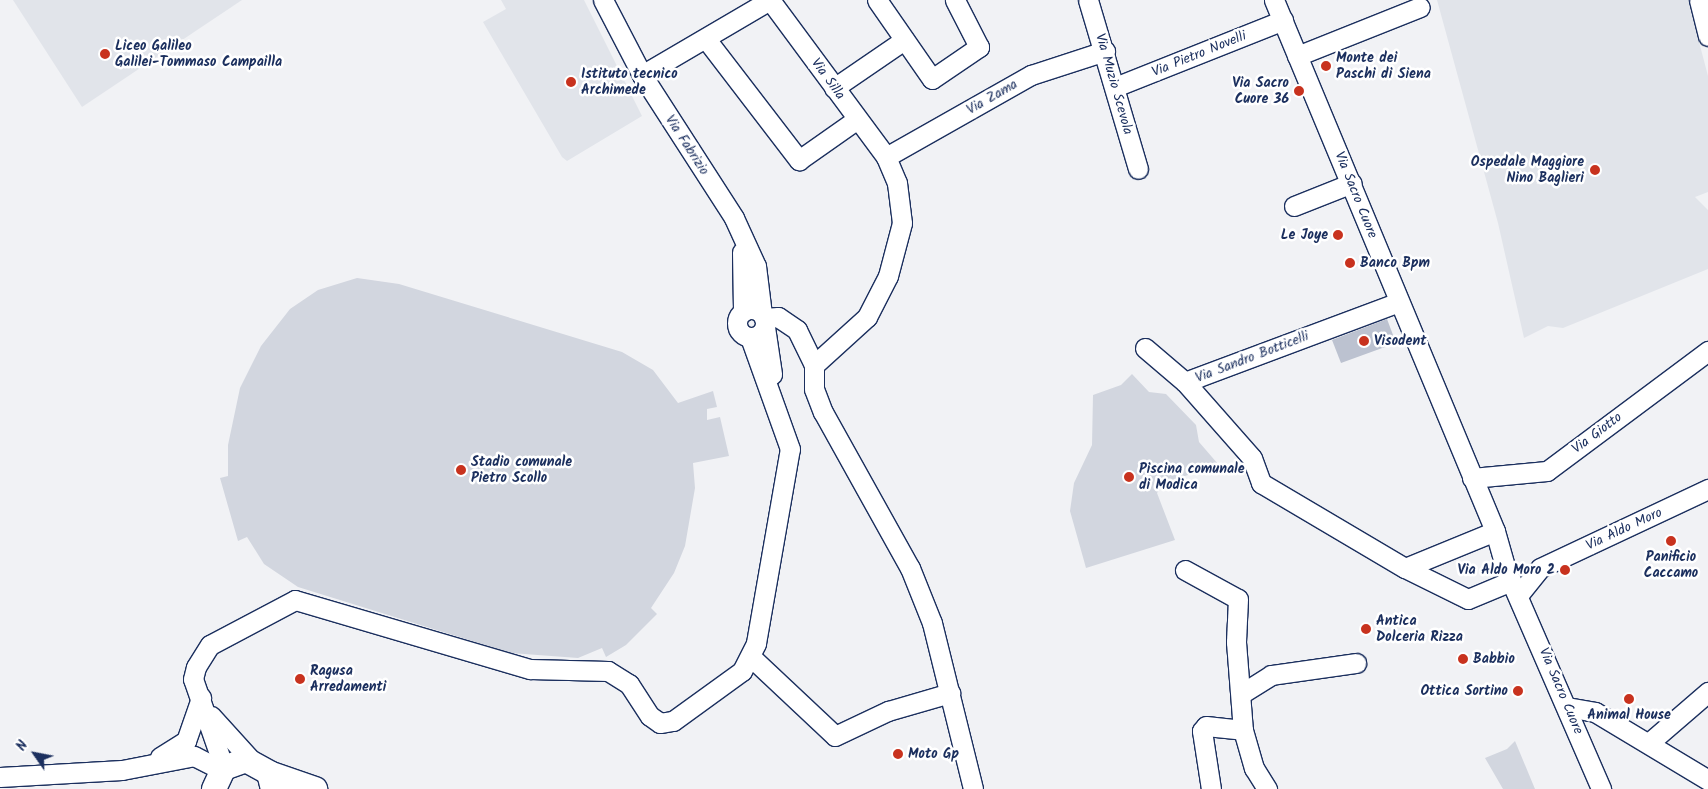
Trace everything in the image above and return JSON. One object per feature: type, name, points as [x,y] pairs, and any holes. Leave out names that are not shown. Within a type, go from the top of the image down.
[{"type":"main road","points":[[214,779],[240,760],[265,774],[315,789]]},
{"type":"street","name":"Via Fabrizio","points":[[603,0],[642,75],[734,218],[741,239]]},
{"type":"street","points":[[642,75],[770,0]]},
{"type":"street","name":"Via Silla","points":[[770,0],[856,120],[886,157],[897,183],[902,223],[888,276],[867,317],[814,365]]},
{"type":"street","points":[[877,0],[932,79],[979,47],[955,0]]},
{"type":"street","name":"Via Muzio Scevola","points":[[1088,0],[1105,52],[1138,169]]},
{"type":"street","name":"Via Sacro Cuore","points":[[1274,0],[1352,183],[1399,302],[1495,531],[1516,587],[1601,789]]},
{"type":"street","points":[[1699,0],[1708,36]]},
{"type":"street","points":[[1297,56],[1420,7]]},
{"type":"street","name":"Via Pietro Novelli","points":[[1115,88],[1283,20]]},
{"type":"street","points":[[706,39],[799,160],[856,120]]},
{"type":"street","points":[[834,88],[904,40]]},
{"type":"street","name":"Via Zama","points":[[886,157],[1031,75],[1105,52]]},
{"type":"street","points":[[1294,206],[1352,183]]},
{"type":"street","points":[[741,239],[743,312],[738,327],[760,324],[778,317],[797,330],[814,365],[814,389],[822,412],[910,568],[932,623],[973,789]]},
{"type":"street","points":[[214,779],[202,702],[193,679],[210,645],[295,600],[530,669],[608,671],[629,684],[650,716],[660,723],[688,710],[742,671],[751,657],[790,449],[773,393],[760,324],[756,266],[741,239]]},
{"type":"street","name":"Via Sandro Botticelli","points":[[1399,302],[1185,382],[1252,458],[1261,483],[1405,568],[1468,599],[1516,587]]},
{"type":"street","points":[[743,312],[755,310],[760,324]]},
{"type":"street","points":[[1145,348],[1185,382]]},
{"type":"street","name":"Via Giotto","points":[[1472,478],[1546,471],[1708,351]]},
{"type":"street","name":"Via Aldo Moro","points":[[1540,568],[1708,489]]},
{"type":"street","points":[[1405,568],[1495,531]]},
{"type":"street","points":[[1504,556],[1517,565],[1540,568]]},
{"type":"street","points":[[1516,587],[1540,568]]},
{"type":"street","points":[[1185,570],[1238,599],[1236,642],[1243,730],[1254,768],[1267,789]]},
{"type":"street","points":[[751,657],[835,736],[888,711],[950,693]]},
{"type":"street","points":[[1241,694],[1271,675],[1356,663]]},
{"type":"street","points":[[1650,742],[1708,692]]},
{"type":"street","points":[[132,769],[175,750],[186,741],[202,702]]},
{"type":"street","points":[[202,702],[265,774]]},
{"type":"street","points":[[1567,707],[1595,712],[1650,742],[1708,780]]},
{"type":"street","points":[[1211,789],[1202,731],[1206,726],[1243,730]]},
{"type":"street","points":[[0,777],[132,769],[194,756],[214,779]]},
{"type":"shaded area","name":"Liceo Galileo Galilei-Tommaso Campailla","points":[[13,0],[242,0],[82,107]]},
{"type":"shaded area","name":"Istituto tecnico Archimede","points":[[501,0],[584,0],[642,116],[567,161],[562,157],[483,22],[506,9]]},
{"type":"shaded area","name":"Ospedale Maggiore Nino Baglieri","points":[[1437,0],[1688,0],[1708,76],[1708,192],[1695,197],[1708,210],[1708,269],[1563,328],[1548,326],[1524,338],[1498,223]]},
{"type":"shaded area","name":"Stadio comunale Pietro Scollo","points":[[357,278],[399,284],[622,352],[653,370],[678,403],[713,391],[717,407],[707,409],[707,420],[720,417],[729,456],[693,463],[695,488],[685,546],[674,573],[651,608],[657,614],[626,645],[606,657],[602,648],[578,658],[511,653],[298,587],[264,564],[247,537],[238,541],[220,478],[228,476],[228,445],[240,388],[261,346],[290,309],[318,290]]},
{"type":"shaded area","name":"Piscina comunale di Modica","points":[[1132,374],[1149,392],[1166,394],[1196,425],[1199,442],[1218,464],[1163,484],[1157,493],[1175,540],[1086,568],[1070,511],[1074,483],[1092,445],[1093,395],[1121,385]]},
{"type":"shaded area","points":[[1515,741],[1535,789],[1503,789],[1485,758],[1507,749]]},
{"type":"building","name":"Visodent","points":[[1387,319],[1396,343],[1341,363],[1332,340]]},
{"type":"place","name":"Liceo Galileo Galilei-Tommaso Campailla","points":[[105,54]]},
{"type":"place","name":"Monte dei Paschi di Siena","points":[[1326,66]]},
{"type":"place","name":"Istituto tecnico Archimede","points":[[571,82]]},
{"type":"place","name":"Via Sacro Cuore 36","points":[[1299,91]]},
{"type":"place","name":"Ospedale Maggiore Nino Baglieri","points":[[1595,170]]},
{"type":"place","name":"Le Joye","points":[[1338,235]]},
{"type":"place","name":"Banco Bpm","points":[[1350,263]]},
{"type":"place","name":"Visodent","points":[[1364,341]]},
{"type":"place","name":"Stadio comunale Pietro Scollo","points":[[461,470]]},
{"type":"place","name":"Piscina comunale di Modica","points":[[1129,477]]},
{"type":"place","name":"Panificio Caccamo","points":[[1671,541]]},
{"type":"place","name":"Via Aldo Moro 2","points":[[1565,570]]},
{"type":"place","name":"Antica Dolceria Rizza","points":[[1366,629]]},
{"type":"place","name":"Babbio","points":[[1463,659]]},
{"type":"place","name":"Ragusa Arredamenti","points":[[300,679]]},
{"type":"place","name":"Ottica Sortino","points":[[1518,691]]},
{"type":"place","name":"Animal House","points":[[1629,699]]},
{"type":"place","name":"Moto Gp","points":[[898,754]]}]
